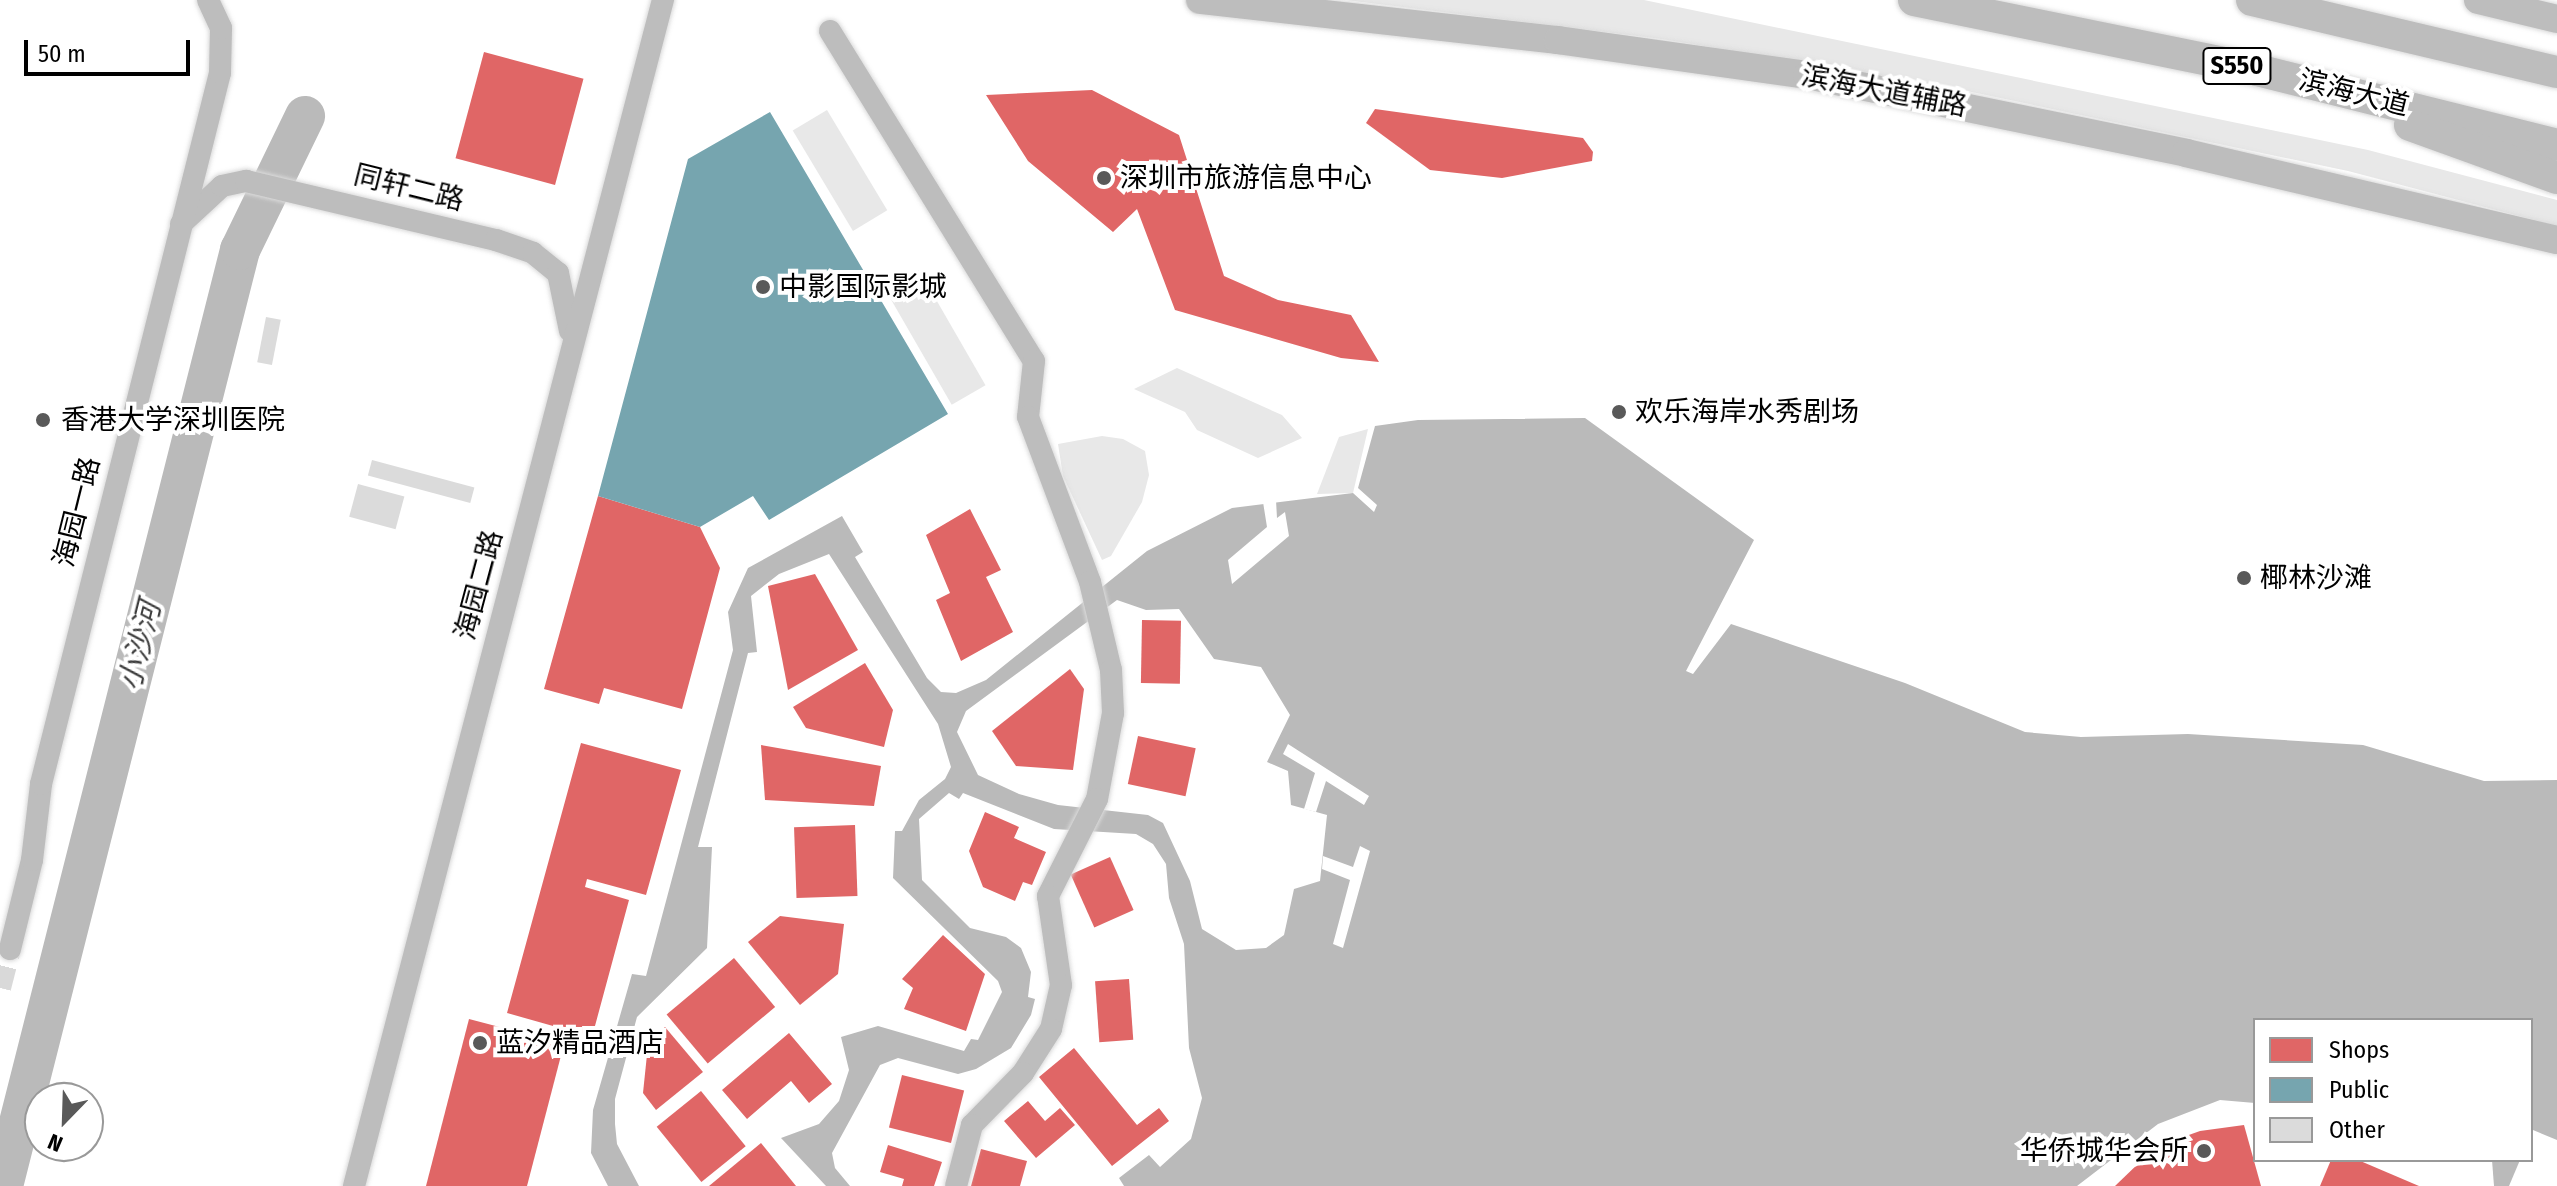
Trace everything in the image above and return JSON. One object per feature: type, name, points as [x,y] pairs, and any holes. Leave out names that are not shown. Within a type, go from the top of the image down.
[{"type":"highway","name":"滨海大道","points":[[1914,0],[2257,70],[2557,145]]},
{"type":"highway","name":"S550","points":[[2252,0],[2557,72]]},
{"type":"highway","points":[[2257,70],[2557,178]]},
{"type":"main road","name":"滨海大道辅路","points":[[1200,0],[1558,40],[1807,75],[2216,159],[2557,240]]},
{"type":"main road","points":[[2478,0],[2557,19]]},
{"type":"street","name":"海园一路","points":[[10,949],[32,860],[41,784],[222,55],[221,28],[208,0]]},
{"type":"street","name":"海园二路","points":[[354,1186],[663,0]]},
{"type":"street","points":[[830,31],[1034,361],[1028,417],[1090,582],[1107,637],[1113,713],[1097,799],[1048,896],[1061,985],[1051,1029],[1023,1073],[972,1125],[956,1186]]},
{"type":"street","name":"同轩二路","points":[[178,228],[215,190],[246,181],[533,253],[558,273],[571,348]]},
{"type":"shaded area","points":[[1346,0],[1644,0],[2368,150],[2557,200],[2557,226],[2348,171],[1943,86],[1662,39]]},
{"type":"shaded area","points":[[827,110],[887,210],[853,231],[793,131]]},
{"type":"shaded area","points":[[919,270],[986,385],[952,405],[885,290]]},
{"type":"shaded area","points":[[1177,368],[1282,415],[1302,438],[1258,458],[1197,430],[1185,412],[1134,389]]},
{"type":"shaded area","points":[[1585,418],[1754,540],[1686,671],[1693,674],[1731,624],[1905,683],[2025,732],[2081,737],[2188,734],[2363,745],[2484,781],[2557,780],[2557,1140],[2533,1130],[2533,1018],[2253,1018],[2253,1103],[2220,1100],[2158,1124],[2077,1186],[1124,1186],[1119,1178],[1149,1155],[1160,1167],[1191,1139],[1202,1098],[1189,1048],[1184,944],[1169,898],[1166,864],[1153,844],[1136,834],[1054,829],[963,793],[959,799],[949,793],[919,819],[922,880],[970,928],[1006,937],[1021,948],[1031,972],[1028,997],[1035,999],[1031,1015],[1011,1048],[976,1069],[958,1074],[898,1058],[880,1065],[832,1153],[835,1168],[850,1186],[826,1186],[781,1138],[819,1124],[839,1101],[849,1070],[841,1037],[878,1026],[964,1051],[971,1039],[978,1040],[1002,992],[998,981],[893,878],[895,831],[902,831],[919,800],[945,779],[951,767],[938,724],[829,554],[779,574],[751,596],[757,652],[748,653],[698,847],[712,847],[707,948],[637,1017],[615,1099],[615,1124],[617,1144],[639,1186],[608,1186],[591,1153],[593,1110],[632,974],[646,976],[733,650],[728,612],[748,568],[842,516],[863,552],[855,557],[927,678],[941,692],[956,693],[986,680],[1147,551],[1232,508],[1353,493],[1374,512],[1377,505],[1358,488],[1375,426],[1418,420]],"holes":[[[1117,600],[1146,610],[1179,609],[1214,659],[1261,667],[1290,715],[1267,762],[1288,771],[1291,805],[1327,815],[1320,881],[1294,889],[1284,935],[1266,948],[1236,950],[1202,929],[1190,881],[1163,823],[1148,815],[1058,805],[1019,794],[978,775],[957,732],[966,711]]]},
{"type":"shaded area","points":[[1368,429],[1353,493],[1317,494],[1339,437]]},
{"type":"shaded area","points":[[1102,436],[1123,439],[1145,451],[1149,475],[1142,502],[1111,556],[1102,560],[1063,476],[1058,444]]},
{"type":"shaded area","points":[[2492,1162],[2519,1162],[2509,1186],[2494,1186]]},
{"type":"pier","points":[[1276,500],[1277,518],[1285,512],[1289,536],[1232,584],[1228,560],[1267,527],[1263,502]]},
{"type":"pier","points":[[1288,744],[1369,796],[1364,805],[1326,781],[1316,812],[1304,809],[1315,773],[1283,754]]},
{"type":"pier","points":[[1360,846],[1370,851],[1343,948],[1333,944],[1350,880],[1322,869],[1323,856],[1353,867]]},
{"type":"building: Shops","points":[[484,52],[583,79],[555,185],[456,158]]},
{"type":"building: Shops","points":[[1092,90],[1179,135],[1224,276],[1278,300],[1351,315],[1379,362],[1341,358],[1175,310],[1137,209],[1113,232],[1028,161],[986,95]]},
{"type":"building: Shops","points":[[1375,109],[1583,138],[1593,152],[1592,161],[1502,178],[1430,170],[1366,123]]},
{"type":"building: Shops","points":[[598,496],[700,527],[720,568],[682,709],[604,688],[599,704],[544,689]]},
{"type":"building: Shops","points":[[970,509],[1001,570],[986,577],[1013,632],[961,661],[936,600],[950,593],[926,535]]},
{"type":"building: Shops","points":[[815,574],[858,650],[788,690],[768,586]]},
{"type":"building: Shops","points":[[1142,620],[1181,621],[1180,684],[1141,683]]},
{"type":"building: Shops","points":[[865,663],[893,710],[884,747],[806,728],[793,707]]},
{"type":"building: Shops","points":[[1070,669],[1084,689],[1073,770],[1016,766],[992,731]]},
{"type":"building: Shops","points":[[1138,736],[1196,748],[1186,796],[1128,784]]},
{"type":"building: Shops","points":[[581,743],[681,770],[646,895],[587,879],[585,887],[629,900],[592,1037],[507,1013]]},
{"type":"building: Shops","points":[[761,745],[881,766],[874,806],[765,800]]},
{"type":"building: Shops","points":[[985,812],[1019,827],[1014,838],[1046,852],[1032,885],[1023,882],[1015,901],[983,887],[969,851]]},
{"type":"building: Shops","points":[[855,825],[857,896],[797,898],[794,827]]},
{"type":"building: Shops","points":[[1110,857],[1134,910],[1094,927],[1071,874]]},
{"type":"building: Shops","points":[[780,916],[844,924],[838,974],[800,1005],[748,942]]},
{"type":"building: Shops","points":[[943,935],[985,974],[966,1031],[904,1009],[913,988],[902,979]]},
{"type":"building: Shops","points":[[734,958],[775,1007],[708,1064],[667,1015]]},
{"type":"building: Shops","points":[[1129,979],[1133,1040],[1099,1042],[1095,981]]},
{"type":"building: Shops","points":[[469,1019],[564,1044],[527,1186],[426,1186]]},
{"type":"building: Shops","points":[[665,1027],[703,1072],[656,1110],[643,1093],[648,1045]]},
{"type":"building: Shops","points":[[789,1033],[832,1084],[809,1103],[791,1081],[747,1119],[722,1090]]},
{"type":"building: Shops","points":[[1074,1048],[1137,1125],[1159,1108],[1169,1121],[1112,1166],[1039,1077]]},
{"type":"building: Shops","points":[[902,1075],[964,1090],[951,1143],[889,1127]]},
{"type":"building: Shops","points":[[701,1091],[746,1146],[701,1182],[657,1127]]},
{"type":"building: Shops","points":[[1028,1101],[1045,1121],[1060,1108],[1075,1125],[1036,1158],[1004,1121]]},
{"type":"building: Shops","name":"华侨城华会所","points":[[2244,1125],[2261,1186],[2115,1186],[2142,1160],[2172,1141],[2200,1131]]},
{"type":"building: Shops","points":[[761,1143],[796,1186],[709,1186]]},
{"type":"building: Shops","points":[[888,1145],[942,1162],[934,1186],[902,1186],[904,1179],[880,1172]]},
{"type":"building: Shops","points":[[981,1149],[1027,1161],[1020,1186],[971,1186]]},
{"type":"building: Shops","points":[[2330,1162],[2363,1162],[2419,1186],[2320,1186]]},
{"type":"building: Public","name":"中影国际影城","points":[[770,112],[948,414],[769,520],[753,496],[700,527],[598,496],[688,159]]},
{"type":"building: Other","points":[[266,317],[281,320],[272,365],[257,362]]},
{"type":"building: Other","points":[[372,460],[474,487],[470,503],[368,475]]},
{"type":"building: Other","points":[[358,484],[404,496],[396,529],[349,517]]},
{"type":"waterway","name":"小沙河","points":[[3,1186],[240,250],[305,116]]},
{"type":"tunnel","points":[[0,988],[10,949]]},
{"type":"place","name":"深圳市旅游信息中心","points":[[1104,178]]},
{"type":"place","name":"中影国际影城","points":[[763,287]]},
{"type":"place","name":"欢乐海岸水秀剧场","points":[[1619,412]]},
{"type":"place","name":"香港大学深圳医院","points":[[43,420]]},
{"type":"place","name":"椰林沙滩","points":[[2244,578]]},
{"type":"place","name":"蓝汐精品酒店","points":[[480,1043]]},
{"type":"place","name":"华侨城华会所","points":[[2204,1151]]}]
